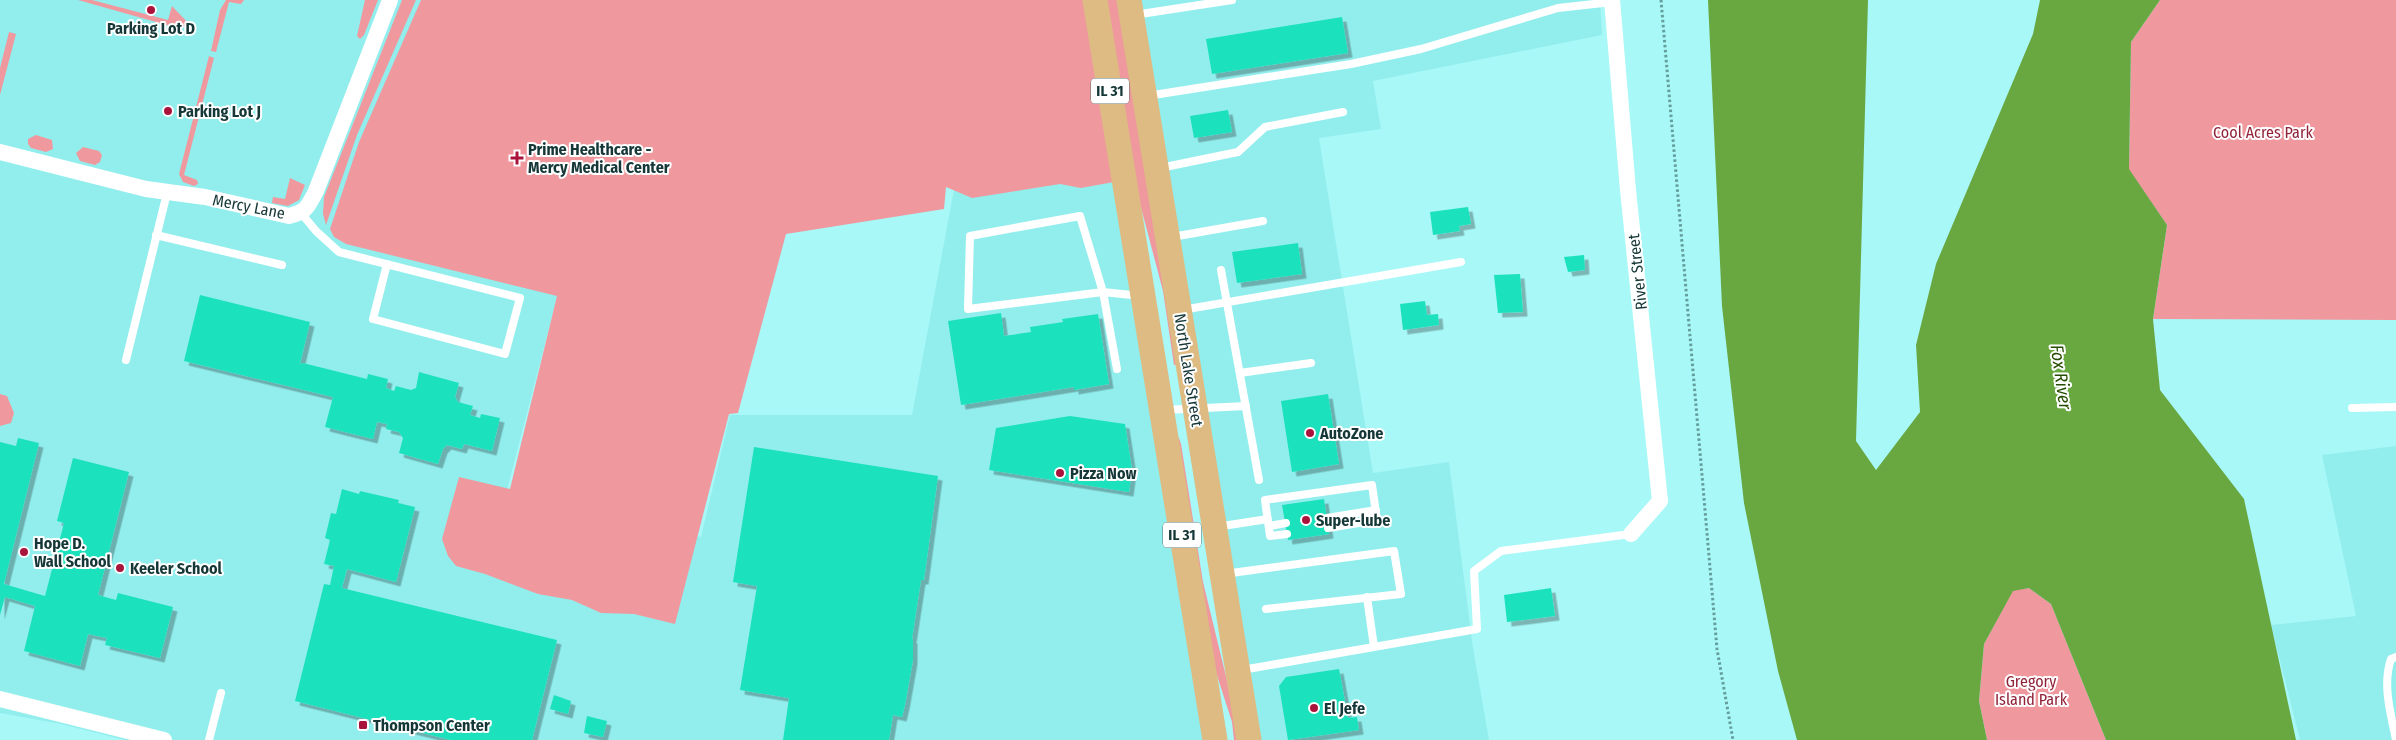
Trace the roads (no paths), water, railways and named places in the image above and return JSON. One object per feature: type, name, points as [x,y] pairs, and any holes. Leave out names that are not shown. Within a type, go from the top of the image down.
[{"type":"main road","name":"North Lake Street","points":[[1095,0],[1215,740]]},
{"type":"main road","name":"North Lake Street","points":[[1131,8],[1249,740]]},
{"type":"street","name":"Mercy Lane","points":[[0,152],[146,189],[205,197],[289,216],[301,213],[307,207],[316,191],[390,0]]},
{"type":"street","name":"River Street","points":[[1612,1],[1628,190],[1660,501],[1631,534]]},
{"type":"street","points":[[0,699],[164,740]]},
{"type":"lane","points":[[1131,8],[1232,0]]},
{"type":"lane","points":[[1145,97],[1351,64],[1421,49],[1558,8],[1612,1]]},
{"type":"lane","points":[[1158,169],[1238,152],[1265,127],[1343,112]]},
{"type":"lane","points":[[126,360],[167,193]]},
{"type":"lane","points":[[301,213],[316,231],[340,252],[387,264],[520,298],[505,354],[373,319],[387,264]]},
{"type":"lane","points":[[1117,370],[1103,292],[1080,216],[970,236],[968,309],[1103,292],[1143,296]]},
{"type":"lane","points":[[1168,238],[1263,221]]},
{"type":"lane","points":[[156,235],[282,265]]},
{"type":"lane","points":[[1180,310],[1461,262]]},
{"type":"lane","points":[[1221,270],[1259,480]]},
{"type":"lane","points":[[1240,373],[1310,363]]},
{"type":"lane","points":[[1162,410],[1246,406]]},
{"type":"lane","points":[[2352,408],[2396,407]]},
{"type":"lane","points":[[1287,534],[1270,536],[1265,500],[1372,485],[1377,520],[1328,528]]},
{"type":"lane","points":[[1327,518],[1376,510]]},
{"type":"lane","points":[[1214,527],[1268,522],[1286,523]]},
{"type":"lane","points":[[1238,670],[1477,629],[1474,571],[1501,551],[1631,534]]},
{"type":"lane","points":[[1222,574],[1394,551],[1400,594],[1266,609]]},
{"type":"lane","points":[[1367,597],[1374,647]]},
{"type":"lane","points":[[2396,657],[2391,659],[2386,678],[2396,740]]},
{"type":"lane","points":[[209,740],[221,693]]},
{"type":"water","name":"Fox River","points":[[1708,0],[1868,0],[1856,441],[1876,470],[1920,412],[1916,345],[1936,264],[2033,34],[2040,0],[2160,0],[2131,42],[2129,169],[2167,225],[2153,319],[2160,390],[2244,499],[2296,740],[2106,740],[2051,604],[2029,588],[2013,591],[1984,644],[1979,701],[1987,740],[1797,740],[1778,671],[1744,503],[1722,306]]},
{"type":"place","name":"Parking Lot D","points":[[151,10]]},
{"type":"place","name":"Parking Lot J","points":[[168,111]]},
{"type":"place","name":"Prime Healthcare - Mercy Medical Center","points":[[517,158]]},
{"type":"place","name":"AutoZone","points":[[1310,433]]},
{"type":"place","name":"Pizza Now","points":[[1060,473]]},
{"type":"place","name":"Super-lube","points":[[1306,520]]},
{"type":"place","name":"Hope D. Wall School","points":[[24,552]]},
{"type":"place","name":"Keeler School","points":[[120,568]]},
{"type":"place","name":"El Jefe","points":[[1314,708]]},
{"type":"place","name":"Thompson Center","points":[[363,725]]},
{"type":"park label","name":"Cool Acres Park","points":[[2263,132]]},
{"type":"park label","name":"Gregory Island Park","points":[[2031,690]]}]
